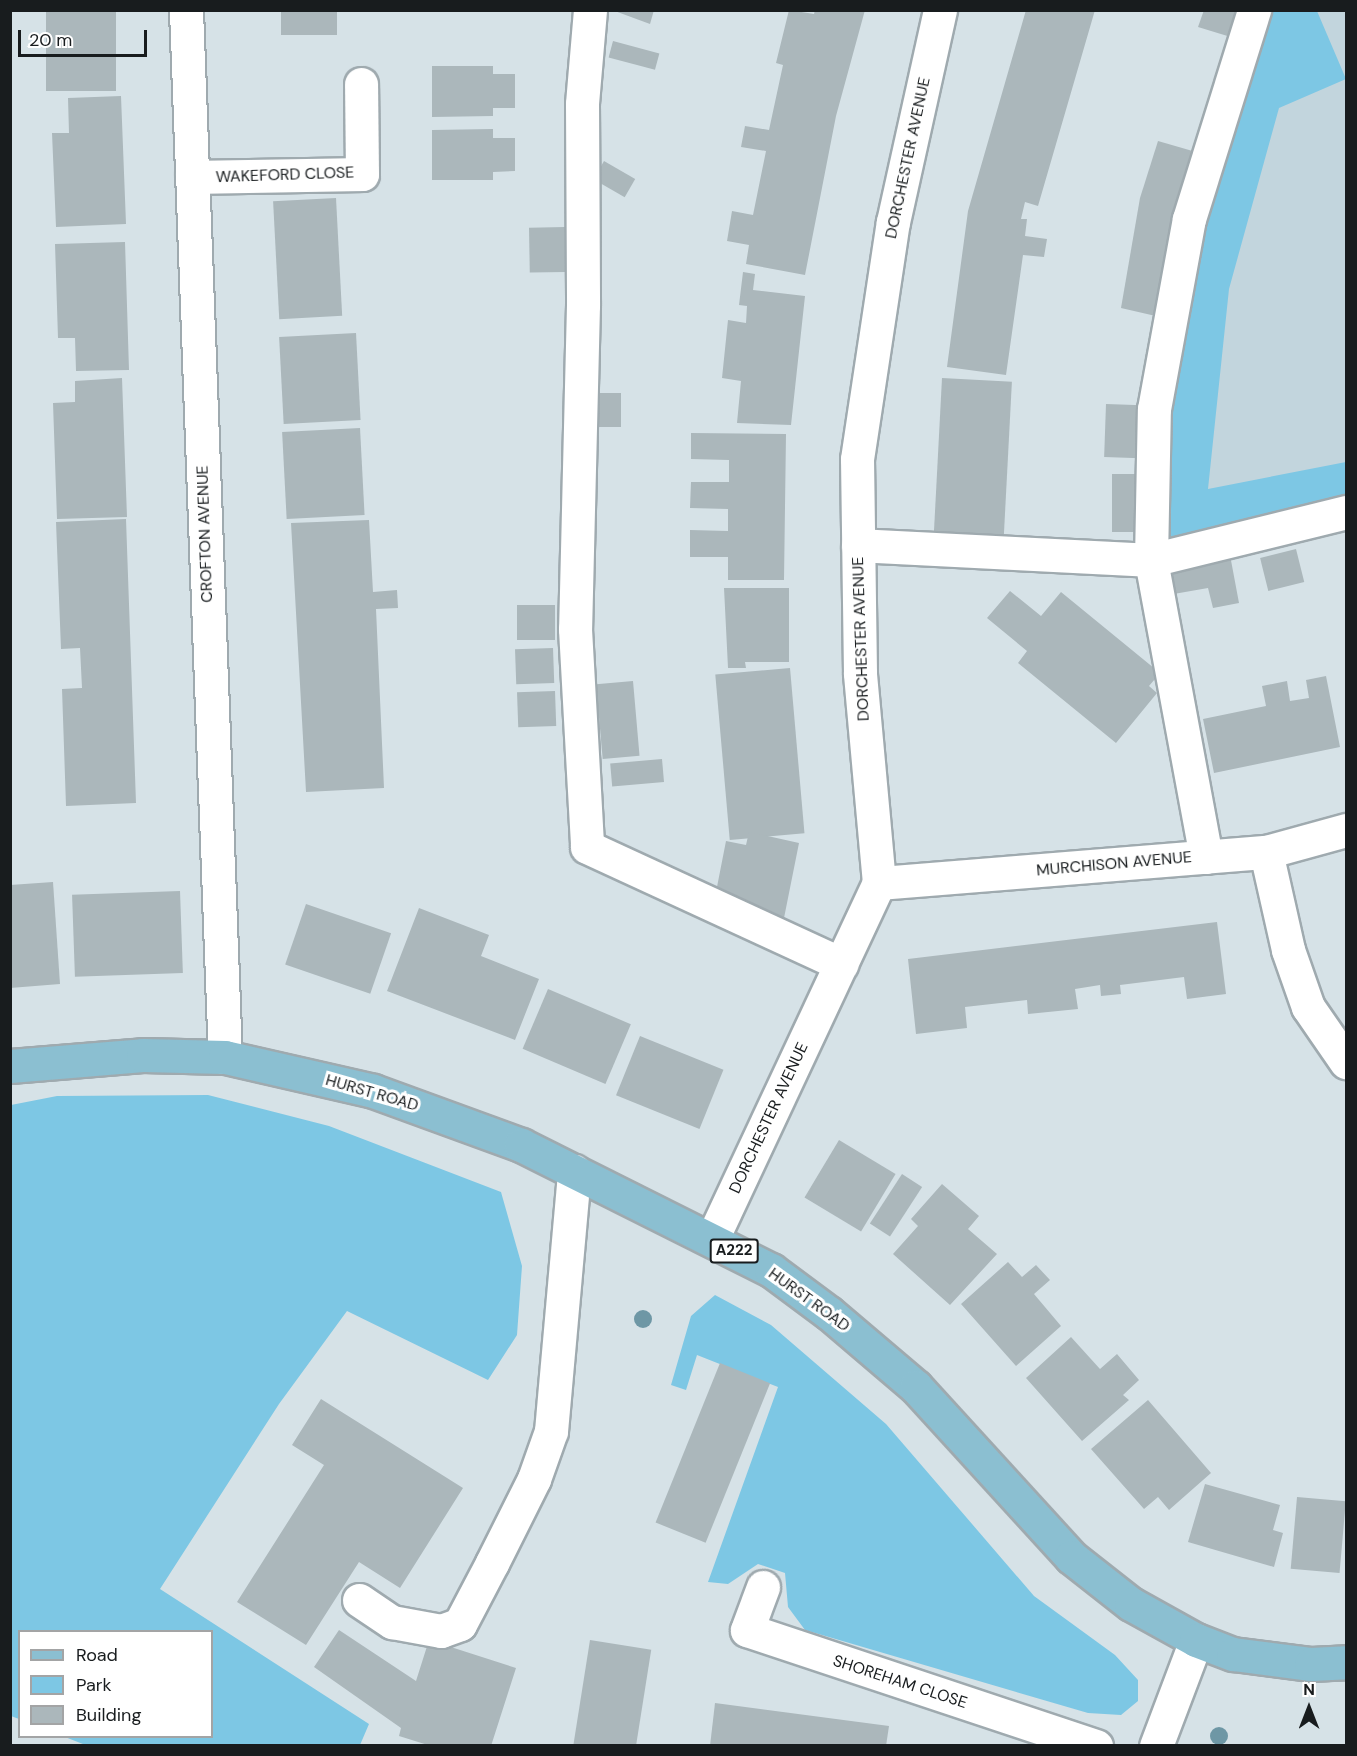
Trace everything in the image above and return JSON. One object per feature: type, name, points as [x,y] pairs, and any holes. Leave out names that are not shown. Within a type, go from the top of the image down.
[{"type":"main road","name":"HURST ROAD","points":[[10,1066],[143,1055],[225,1057],[373,1091],[472,1125],[574,1171],[771,1270],[858,1335],[916,1387],[1071,1557],[1131,1604],[1196,1640],[1270,1661],[1347,1662]]},
{"type":"street","name":"CROFTON AVENUE","points":[[186,10],[225,1057]]},
{"type":"street","points":[[590,10],[582,104],[583,305],[575,629],[587,847],[841,964]]},
{"type":"street","name":"DORCHESTER AVENUE","points":[[712,1239],[879,883],[860,674],[857,459],[893,222],[940,10]]},
{"type":"street","points":[[1206,857],[1150,560],[1154,409],[1190,219],[1254,10]]},
{"type":"street","name":"WAKEFORD CLOSE","points":[[192,177],[362,174],[361,84]]},
{"type":"street","points":[[858,545],[1150,560],[1347,512]]},
{"type":"street","name":"MURCHISON AVENUE","points":[[879,883],[1266,852],[1347,830]]},
{"type":"street","points":[[1266,852],[1287,950],[1308,1007],[1347,1062]]},
{"type":"street","points":[[359,1600],[392,1622],[441,1631],[460,1624],[497,1553],[547,1450],[551,1431],[574,1171]]},
{"type":"street","name":"SHOREHAM CLOSE","points":[[763,1587],[747,1630],[1096,1746]]},
{"type":"street","points":[[1156,1746],[1196,1640]]},
{"type":"shaded area","points":[[1263,11],[1346,11],[1346,501],[1157,549]]},
{"type":"green space","points":[[1263,11],[1317,11],[1346,79],[1279,108],[1229,289],[1208,489],[1346,462],[1346,501],[1157,549],[1159,440],[1190,249]]},
{"type":"green space","points":[[208,1095],[329,1126],[501,1192],[522,1266],[517,1335],[488,1380],[347,1311],[279,1404],[160,1589],[369,1724],[360,1745],[88,1746],[68,1738],[213,1738],[213,1630],[18,1630],[18,1719],[11,1716],[11,1105],[57,1096]]},
{"type":"green space","points":[[715,1295],[771,1325],[886,1424],[1034,1596],[1115,1655],[1138,1680],[1138,1701],[1121,1715],[1088,1713],[805,1630],[788,1607],[785,1573],[758,1564],[728,1584],[708,1582],[778,1387],[697,1355],[686,1390],[671,1385],[691,1316]]},
{"type":"building","points":[[46,10],[116,10],[116,91],[46,91]]},
{"type":"building","points":[[281,10],[337,10],[337,35],[281,35]]},
{"type":"building","points":[[612,10],[654,10],[650,24]]},
{"type":"building","points":[[789,10],[814,14],[815,10],[865,10],[836,116],[805,275],[746,264],[749,245],[727,241],[732,211],[753,215],[766,151],[741,147],[745,126],[769,130],[783,65],[776,63]]},
{"type":"building","points":[[1026,10],[1095,10],[1038,206],[1025,202],[1021,219],[1027,219],[1025,236],[1047,239],[1044,257],[1023,255],[1006,375],[947,367],[968,211]]},
{"type":"building","points":[[1204,10],[1243,10],[1234,38],[1198,27]]},
{"type":"building","points":[[613,41],[659,53],[655,70],[609,57]]},
{"type":"building","points":[[432,66],[493,66],[493,74],[515,74],[515,108],[493,108],[493,116],[432,117]]},
{"type":"building","points":[[121,96],[126,224],[56,227],[52,133],[69,133],[68,98]]},
{"type":"building","points":[[493,129],[493,138],[515,138],[515,171],[493,172],[493,180],[432,180],[432,130]]},
{"type":"building","points":[[1158,141],[1196,152],[1160,317],[1121,308],[1140,198]]},
{"type":"building","points":[[604,161],[635,179],[625,197],[594,179]]},
{"type":"building","points":[[336,198],[342,316],[279,319],[273,201]]},
{"type":"building","points":[[565,227],[566,272],[530,273],[529,228]]},
{"type":"building","points":[[125,242],[129,370],[76,371],[75,338],[58,338],[55,244]]},
{"type":"building","points":[[743,272],[755,274],[753,290],[805,296],[791,425],[737,423],[741,381],[722,378],[728,320],[746,323],[747,306],[739,305]]},
{"type":"building","points":[[356,333],[361,420],[284,424],[279,337]]},
{"type":"building","points":[[122,378],[127,517],[57,519],[53,403],[75,402],[75,381]]},
{"type":"building","points":[[942,378],[1012,382],[1003,543],[934,540]]},
{"type":"building","points":[[591,393],[621,393],[621,427],[591,427]]},
{"type":"building","points":[[1106,404],[1142,405],[1140,458],[1104,457]]},
{"type":"building","points":[[360,428],[365,515],[287,519],[282,432]]},
{"type":"building","points":[[691,433],[786,434],[784,580],[728,580],[728,557],[690,557],[690,530],[728,531],[728,509],[690,508],[691,482],[729,482],[729,460],[691,459]]},
{"type":"building","points":[[1112,474],[1143,474],[1143,532],[1112,532]]},
{"type":"building","points":[[126,519],[136,803],[66,806],[62,689],[82,688],[80,648],[61,649],[56,522]]},
{"type":"building","points":[[369,520],[373,592],[397,590],[398,608],[376,609],[384,788],[306,792],[291,523]]},
{"type":"building","points":[[1296,549],[1304,582],[1268,591],[1260,558]]},
{"type":"building","points":[[1230,555],[1239,603],[1213,608],[1208,588],[1168,595],[1173,565]]},
{"type":"building","points":[[724,588],[789,588],[789,662],[745,662],[746,668],[728,668]]},
{"type":"building","points":[[1010,591],[1041,616],[1061,592],[1160,673],[1149,686],[1157,693],[1116,743],[1018,663],[1027,651],[987,618]]},
{"type":"building","points":[[517,605],[555,605],[555,640],[517,640]]},
{"type":"building","points":[[553,648],[554,683],[516,684],[515,649]]},
{"type":"building","points":[[790,668],[804,833],[730,840],[715,675]]},
{"type":"building","points":[[1326,676],[1340,747],[1214,773],[1203,719],[1266,706],[1262,686],[1287,681],[1290,701],[1309,698],[1306,680]]},
{"type":"building","points":[[633,681],[640,756],[603,759],[596,684]]},
{"type":"building","points":[[555,691],[556,726],[518,727],[517,692]]},
{"type":"building","points":[[662,759],[664,782],[612,786],[610,764]]},
{"type":"building","points":[[749,832],[799,843],[784,918],[733,908],[736,896],[716,892],[726,841],[746,845]]},
{"type":"building","points":[[53,882],[60,984],[10,988],[10,885]]},
{"type":"building","points":[[180,891],[183,973],[75,977],[72,895]]},
{"type":"building","points":[[306,904],[391,933],[370,994],[285,965]]},
{"type":"building","points":[[419,908],[489,935],[481,956],[539,979],[515,1040],[387,991]]},
{"type":"building","points":[[1217,922],[1226,994],[1187,999],[1184,977],[1120,985],[1121,994],[1101,996],[1100,985],[1075,989],[1078,1009],[1028,1014],[1027,1000],[965,1007],[967,1028],[916,1034],[908,959]]},
{"type":"building","points":[[548,989],[631,1024],[605,1084],[523,1049]]},
{"type":"building","points":[[640,1036],[723,1070],[699,1129],[616,1095]]},
{"type":"building","points":[[839,1140],[896,1174],[861,1231],[804,1197]]},
{"type":"building","points":[[902,1174],[922,1187],[890,1237],[870,1223]]},
{"type":"building","points":[[942,1184],[979,1216],[968,1229],[997,1254],[950,1305],[893,1254],[918,1226],[911,1219]]},
{"type":"building","points":[[1008,1262],[1022,1277],[1036,1265],[1050,1280],[1034,1294],[1061,1326],[1016,1366],[961,1304]]},
{"type":"building","points":[[1071,1337],[1100,1369],[1117,1354],[1139,1380],[1123,1395],[1129,1400],[1082,1441],[1026,1378]]},
{"type":"building","points":[[720,1363],[770,1383],[706,1543],[656,1522]]},
{"type":"building","points":[[321,1399],[463,1488],[400,1588],[359,1562],[306,1645],[237,1602],[324,1465],[292,1445]]},
{"type":"building","points":[[1148,1400],[1211,1473],[1169,1510],[1158,1497],[1144,1509],[1091,1449]]},
{"type":"building","points":[[1205,1484],[1280,1505],[1273,1530],[1283,1533],[1274,1567],[1188,1542]]},
{"type":"building","points":[[1297,1497],[1346,1501],[1340,1573],[1291,1569]]},
{"type":"building","points":[[339,1630],[416,1681],[429,1640],[516,1668],[491,1746],[431,1746],[399,1736],[401,1728],[314,1667]]},
{"type":"building","points":[[590,1640],[651,1650],[636,1746],[573,1746]]},
{"type":"building","points":[[715,1703],[889,1726],[886,1746],[710,1746]]}]
